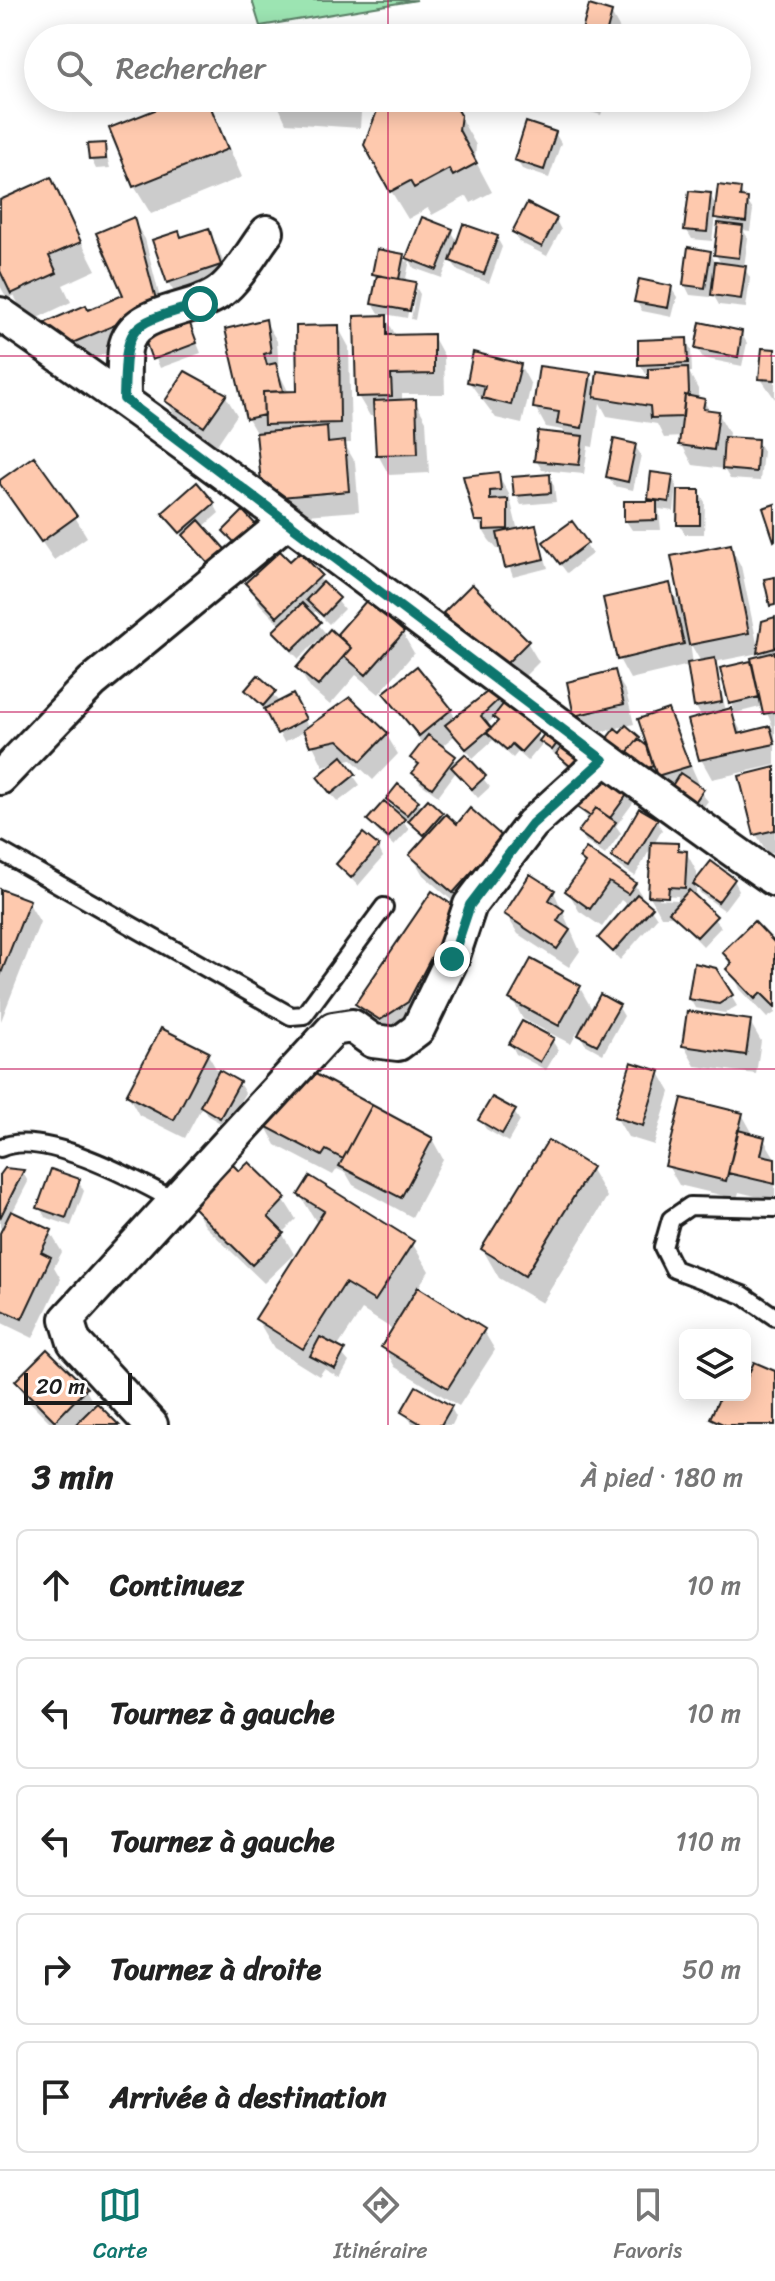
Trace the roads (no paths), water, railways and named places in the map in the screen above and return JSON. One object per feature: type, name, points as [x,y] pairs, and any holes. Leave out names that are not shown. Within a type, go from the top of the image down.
[{"type":"street","points":[[124,399],[125,348],[132,331],[146,320],[200,304],[223,290],[267,232]]},
{"type":"street","points":[[0,314],[124,399],[603,760],[775,880]]},
{"type":"street","points":[[0,778],[92,682],[286,522]]},
{"type":"street","points":[[151,1425],[74,1342],[67,1319],[333,1029],[352,1026],[373,1041],[398,1044],[418,1029],[452,959],[470,905],[532,824],[603,760]]},
{"type":"lane","points":[[0,851],[291,1016],[304,1015],[384,907]]},
{"type":"lane","points":[[0,1148],[10,1144],[39,1145],[120,1171],[175,1201]]},
{"type":"lane","points":[[775,1208],[690,1206],[671,1219],[663,1247],[674,1269],[743,1295],[775,1317]]}]
